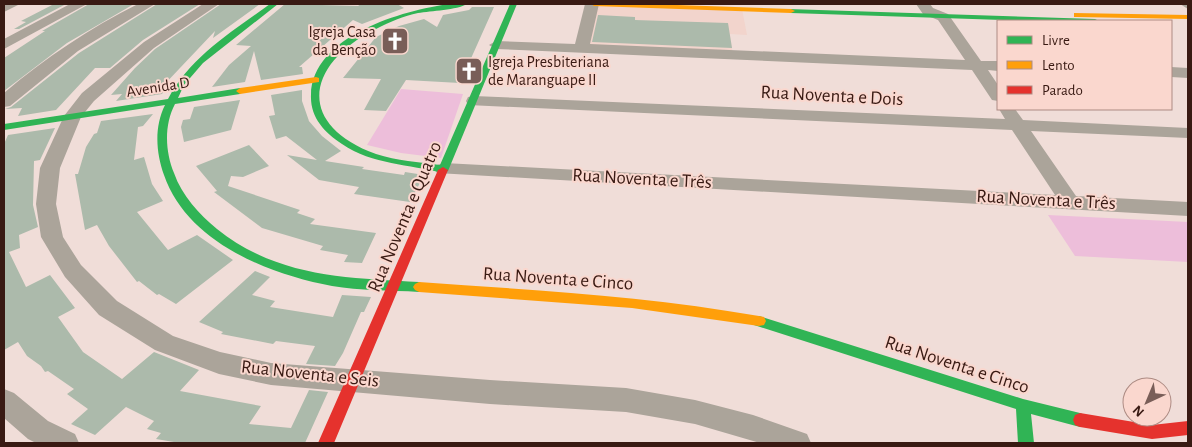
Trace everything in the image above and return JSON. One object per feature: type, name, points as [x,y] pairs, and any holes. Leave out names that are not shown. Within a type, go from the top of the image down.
[{"type":"street","points":[[4,8],[13,4]]},
{"type":"street","points":[[4,45],[80,4]]},
{"type":"street","points":[[4,102],[39,71],[82,40],[148,4]]},
{"type":"street","name":"Rua Noventa e Seis","points":[[212,4],[149,45],[118,69],[88,97],[73,116],[50,168],[46,204],[52,237],[73,271],[108,308],[164,343],[219,363],[271,374],[352,379],[490,392],[626,400],[695,412],[797,443]]},
{"type":"street","name":"Rua Noventa e Cinco","points":[[274,4],[201,61],[180,84],[170,102],[164,126],[160,154],[172,186],[200,222],[235,249],[285,270],[324,280],[638,302],[708,311],[772,324],[1023,405],[1095,424],[1152,432],[1188,428]]},
{"type":"street","points":[[316,80],[320,70],[334,54],[364,33],[409,14],[463,4]]},
{"type":"street","name":"Rua Noventa e Quatro","points":[[326,443],[514,4]]},
{"type":"street","points":[[580,50],[593,4],[1057,20]]},
{"type":"street","points":[[690,4],[925,8],[1142,19],[1188,17]]},
{"type":"street","points":[[1126,4],[1142,19]]},
{"type":"street","points":[[925,8],[944,17],[997,95]]},
{"type":"street","points":[[1172,23],[1188,23]]},
{"type":"street","points":[[496,45],[997,66]]},
{"type":"street","points":[[1172,72],[1188,73]]},
{"type":"street","name":"Avenida D","points":[[4,127],[316,80]]},
{"type":"street","name":"Rua Noventa e Três","points":[[316,80],[314,102],[319,115],[354,146],[393,162],[444,169],[1069,201],[1188,209]]},
{"type":"street","name":"Rua Noventa e Dois","points":[[474,101],[1188,133]]},
{"type":"street","points":[[1009,110],[1069,201]]},
{"type":"street","points":[[4,401],[38,430],[65,443]]},
{"type":"street","points":[[1023,405],[1026,443]]},
{"type":"shaded area","points":[[594,4],[742,9],[747,35],[730,34],[733,56],[584,49]]},
{"type":"shaded area","points":[[401,89],[463,94],[441,158],[401,153],[367,145]]},
{"type":"shaded area","points":[[1048,215],[1188,222],[1188,262],[1075,256]]},
{"type":"building","points":[[54,4],[66,4],[19,29],[14,29],[26,22],[21,21]]},
{"type":"building","points":[[89,4],[134,4],[67,43],[4,91],[4,58],[45,31],[42,31]]},
{"type":"building","points":[[157,4],[200,4],[143,40],[110,68],[95,68],[56,110],[18,116],[22,108],[5,109],[11,107],[79,53]]},
{"type":"building","points":[[221,4],[260,4],[213,38],[215,31],[162,87],[166,87],[162,94],[116,101],[122,94],[111,95],[155,49]]},
{"type":"building","points":[[285,4],[358,6],[361,4],[397,4],[404,8],[362,24],[353,20],[299,67],[302,67],[303,74],[261,80],[254,51],[245,82],[212,87],[229,65],[251,46],[236,45]]},
{"type":"building","points":[[472,7],[494,7],[460,83],[406,80],[386,111],[364,110],[381,79],[343,78],[376,37],[399,26],[424,19],[437,27],[443,15],[469,10]]},
{"type":"building","points":[[598,15],[635,17],[635,20],[728,23],[732,48],[592,42]]},
{"type":"building","points":[[302,90],[302,101],[308,120],[322,136],[341,151],[325,161],[404,175],[405,172],[424,175],[410,202],[354,194],[359,187],[319,180],[287,155],[317,160],[286,136],[276,139],[269,116],[275,115],[271,95]]},
{"type":"building","points":[[240,100],[231,130],[184,142],[181,127],[183,120],[190,119],[194,107]]},
{"type":"building","points":[[153,114],[143,126],[138,127],[134,160],[144,157],[152,184],[163,201],[137,212],[168,250],[197,235],[233,260],[176,304],[159,294],[157,295],[139,281],[137,282],[109,246],[97,225],[85,230],[75,174],[78,174],[86,147],[94,134],[97,133],[101,121]]},
{"type":"building","points":[[55,128],[40,160],[34,161],[33,205],[38,227],[19,235],[20,248],[9,252],[26,287],[50,275],[75,308],[58,317],[83,352],[122,379],[154,352],[199,370],[180,391],[261,406],[249,424],[291,428],[309,390],[328,392],[305,443],[180,443],[156,439],[161,433],[147,429],[154,421],[126,407],[95,435],[71,424],[88,409],[67,394],[74,389],[48,371],[45,372],[41,366],[27,356],[18,342],[4,350],[4,144],[8,135]]},
{"type":"building","points":[[249,145],[269,166],[243,177],[231,176],[228,186],[300,210],[297,213],[315,219],[310,224],[376,233],[362,263],[344,262],[348,255],[320,250],[323,246],[262,228],[214,192],[217,191],[196,166]]},
{"type":"building","points":[[255,271],[270,277],[252,295],[275,301],[270,307],[333,317],[342,295],[371,297],[364,312],[361,312],[343,353],[335,366],[306,364],[315,346],[276,341],[273,344],[221,334],[223,332],[199,322]]},
{"type":"traffic: fast","points":[[274,4],[211,51],[180,85],[167,111],[162,136],[164,160],[172,183],[185,204],[202,223],[223,240],[264,263],[292,272],[332,281],[419,287]]},
{"type":"traffic: fast","points":[[444,169],[382,159],[346,143],[330,130],[318,114],[315,105],[315,88],[320,73],[330,59],[342,47],[372,28],[403,15],[463,4]]},
{"type":"traffic: fast","points":[[443,170],[514,4]]},
{"type":"traffic: fast","points":[[791,11],[1065,20]]},
{"type":"traffic: fast","points":[[4,127],[240,91]]},
{"type":"traffic: fast","points":[[759,321],[1023,405],[1080,420]]},
{"type":"traffic: fast","points":[[1023,405],[1026,443]]},
{"type":"traffic: slow","points":[[594,4],[791,11]]},
{"type":"traffic: slow","points":[[1077,15],[1188,17]]},
{"type":"traffic: slow","points":[[240,91],[316,80]]},
{"type":"traffic: slow","points":[[419,287],[547,295],[632,303],[759,321]]},
{"type":"traffic: jam","points":[[326,443],[443,170]]},
{"type":"traffic: jam","points":[[1080,420],[1152,432],[1188,428]]},
{"type":"place","name":"Igreja Casa da Benção","points":[[395,41]]},
{"type":"place","name":"Igreja Presbiteriana de Maranguape II","points":[[469,71]]}]
